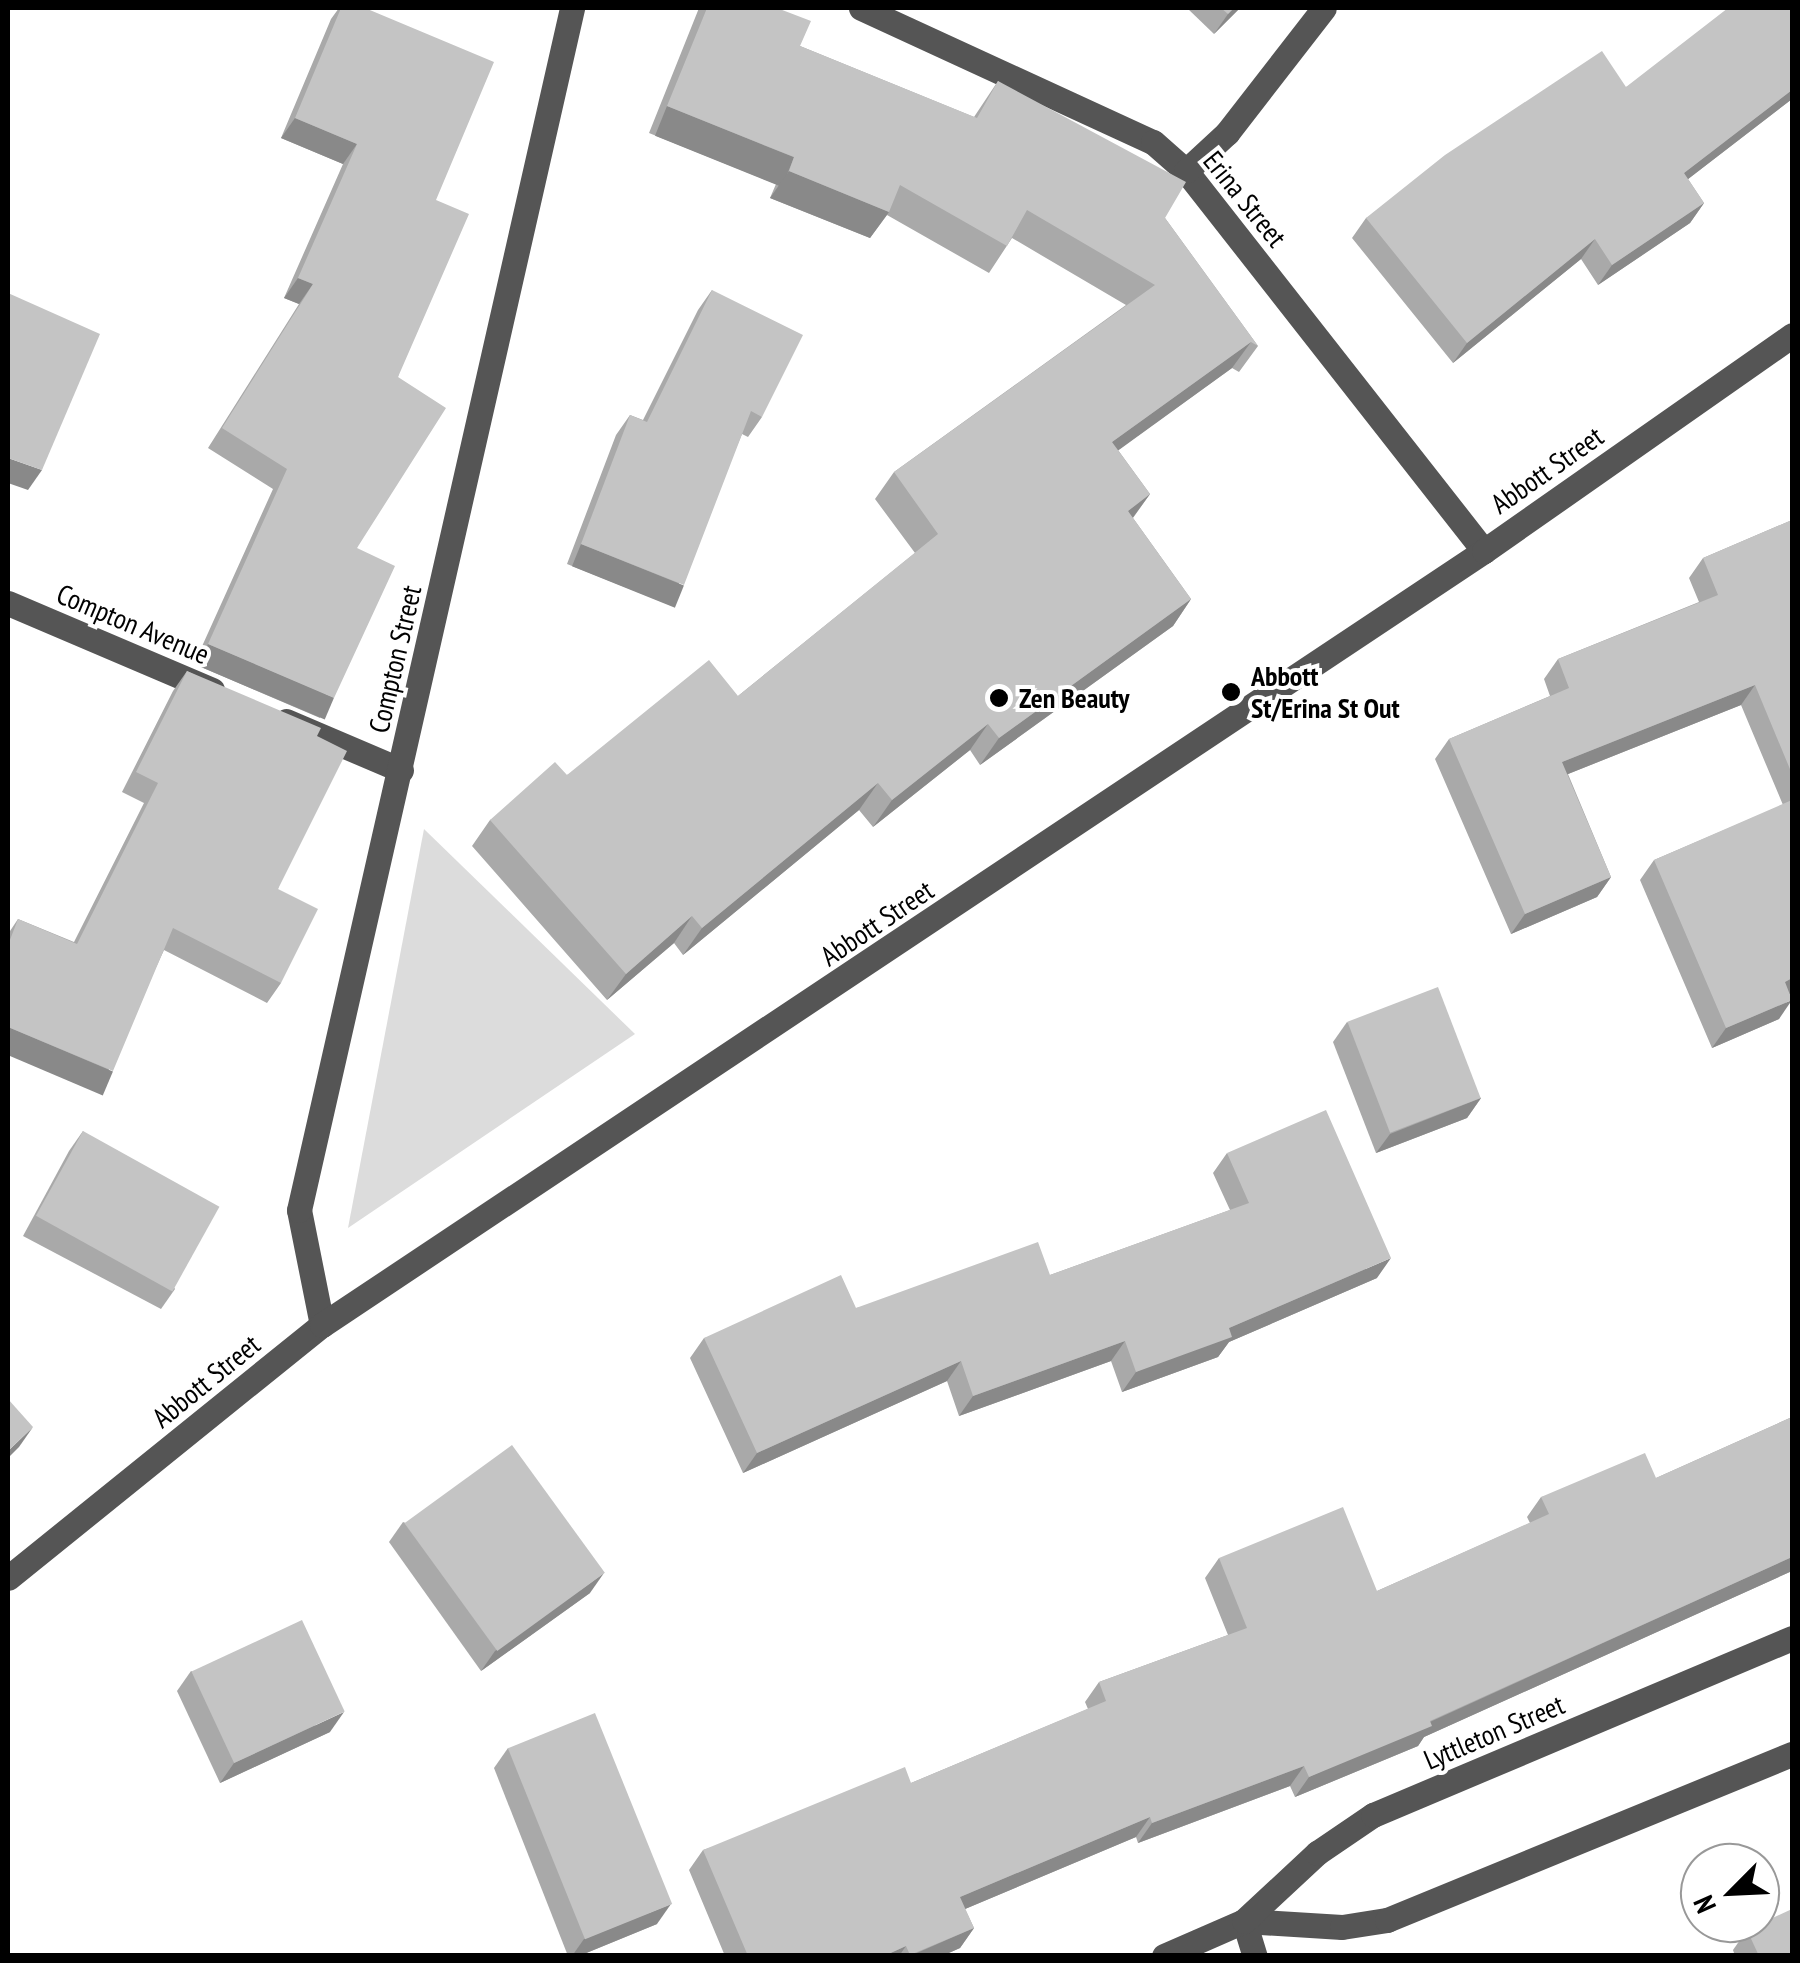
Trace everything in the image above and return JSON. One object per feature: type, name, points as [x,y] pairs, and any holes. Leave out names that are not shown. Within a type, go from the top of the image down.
[{"type":"street","name":"Compton Street","points":[[322,1325],[299,1210],[572,8]]},
{"type":"street","name":"Erina Street","points":[[861,8],[1153,142],[1186,171],[1484,551]]},
{"type":"street","points":[[1186,171],[1227,132],[1324,8]]},
{"type":"street","name":"Abbott Street","points":[[8,1578],[322,1325],[1484,551],[1792,335]]},
{"type":"street","name":"Compton Avenue","points":[[8,603],[400,770]]},
{"type":"street","name":"Lyttleton Street","points":[[1164,1956],[1244,1921],[1317,1853],[1373,1815],[1792,1638]]},
{"type":"street","name":"Lyttleton Street","points":[[1244,1921],[1342,1927],[1387,1920],[1792,1754]]},
{"type":"street","points":[[1244,1921],[1255,1956]]},
{"type":"shaded area","points":[[424,829],[635,1034],[348,1228]]},
{"type":"building","points":[[341,8],[365,8],[494,62],[436,200],[469,214],[398,377],[446,408],[357,548],[395,566],[334,698],[208,644],[287,469],[222,428],[313,284],[298,278],[357,144],[295,118]]},
{"type":"building","points":[[707,8],[777,8],[811,21],[800,46],[977,118],[998,81],[1186,182],[1165,218],[1258,346],[1251,342],[1112,442],[1150,494],[1128,511],[1191,599],[999,738],[988,724],[892,800],[878,783],[702,928],[692,916],[626,974],[490,820],[555,762],[567,775],[709,660],[738,696],[938,534],[894,472],[1155,285],[1027,210],[1007,246],[900,185],[889,212],[789,171],[794,157],[667,106]]},
{"type":"building","points":[[1728,8],[1792,8],[1792,90],[1684,173],[1704,203],[1612,265],[1595,239],[1467,343],[1366,218],[1445,155],[1602,51],[1626,87]]},
{"type":"building","points":[[712,290],[803,335],[762,417],[751,411],[684,585],[581,544],[630,415],[647,422]]},
{"type":"building","points":[[8,293],[100,334],[42,470],[8,458]]},
{"type":"building","points":[[1792,520],[1792,774],[1755,685],[1562,762],[1611,877],[1525,914],[1449,739],[1569,688],[1558,659],[1718,595],[1703,558]]},
{"type":"building","points":[[187,671],[321,728],[317,736],[347,751],[278,889],[318,909],[281,983],[173,928],[113,1071],[8,1027],[8,945],[18,919],[77,944],[158,783],[136,772]]},
{"type":"building","points":[[1792,800],[1792,978],[1785,982],[1792,1000],[1726,1028],[1654,860]]},
{"type":"building","points":[[1438,987],[1481,1098],[1390,1133],[1347,1022]]},
{"type":"building","points":[[1326,1110],[1391,1258],[1229,1328],[1232,1337],[1136,1372],[1125,1341],[973,1396],[961,1361],[757,1453],[704,1338],[841,1275],[856,1308],[1038,1242],[1050,1275],[1249,1203],[1227,1153]]},
{"type":"building","points":[[83,1131],[219,1207],[172,1291],[36,1216]]},
{"type":"building","points":[[8,1399],[33,1427],[8,1451]]},
{"type":"building","points":[[1792,1417],[1792,1557],[1430,1721],[1432,1726],[1309,1777],[1304,1766],[1152,1823],[1150,1817],[960,1897],[974,1928],[910,1955],[906,1946],[884,1956],[748,1956],[703,1850],[905,1767],[911,1783],[1106,1701],[1099,1682],[1247,1628],[1219,1558],[1343,1507],[1377,1591],[1549,1514],[1541,1497],[1645,1453],[1656,1478]]},
{"type":"building","points":[[512,1445],[605,1573],[497,1651],[404,1523]]},
{"type":"building","points":[[302,1620],[345,1712],[234,1763],[191,1672]]},
{"type":"building","points":[[595,1713],[672,1904],[585,1939],[508,1748]]},
{"type":"building","points":[[1792,1909],[1792,1956],[1759,1956],[1753,1943],[1780,1943],[1780,1915]]},
{"type":"place","name":"Abbott St/Erina St Out","points":[[1231,692]]},
{"type":"place","name":"Zen Beauty","points":[[999,698]]}]
